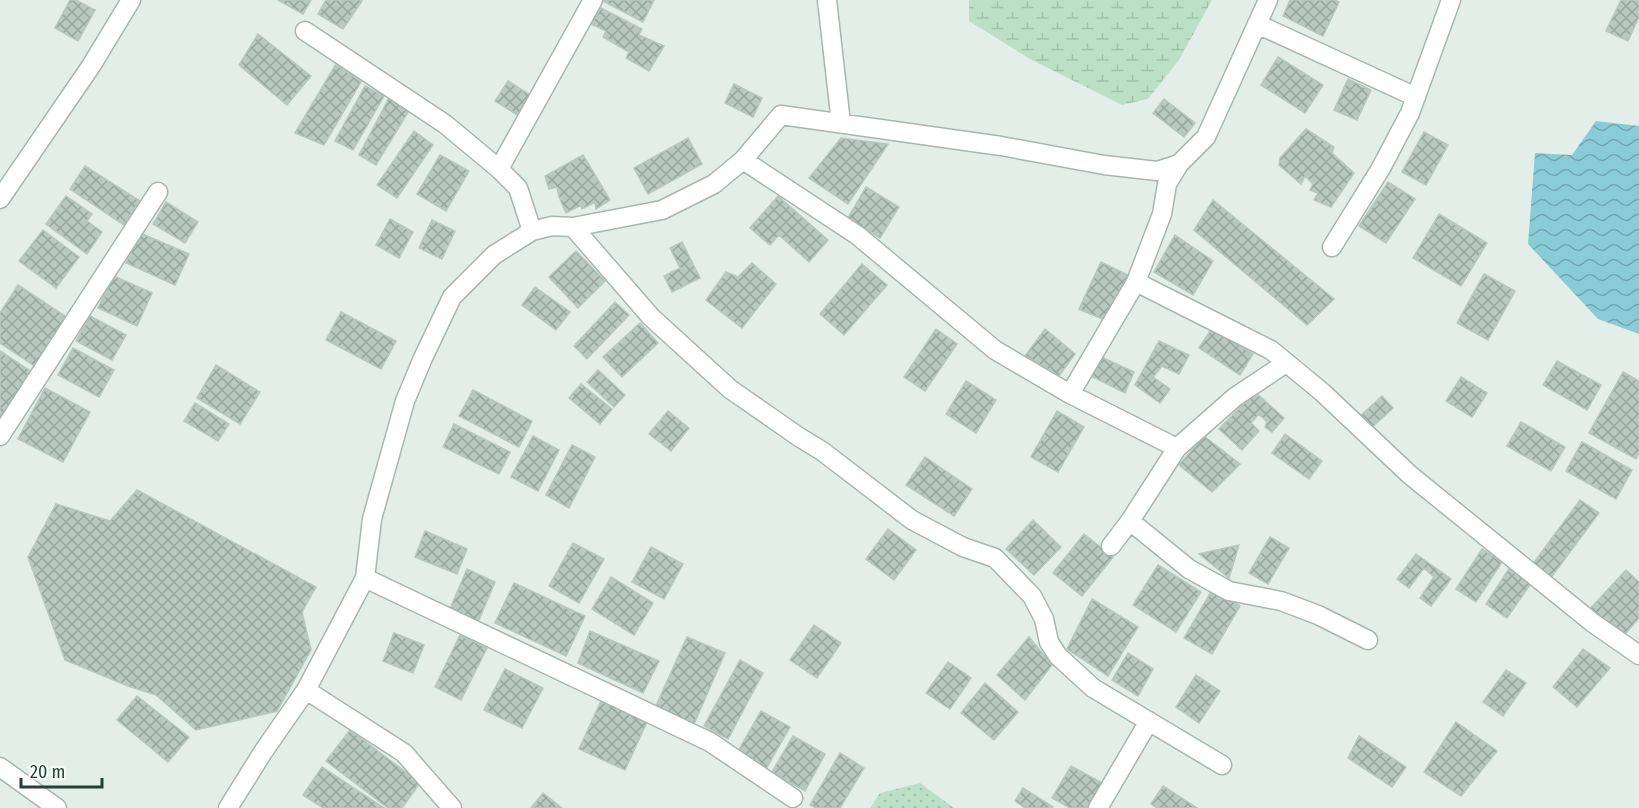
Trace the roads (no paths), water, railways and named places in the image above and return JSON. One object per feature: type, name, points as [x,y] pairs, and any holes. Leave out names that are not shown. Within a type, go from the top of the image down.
[{"type":"street","points":[[0,199],[92,66],[131,0]]},
{"type":"street","points":[[499,169],[594,0]]},
{"type":"street","points":[[827,0],[841,123]]},
{"type":"street","points":[[1070,394],[1136,282],[1162,214],[1167,184],[1179,164],[1206,137],[1268,0]]},
{"type":"street","points":[[1332,247],[1381,168],[1410,113],[1451,0]]},
{"type":"street","points":[[1257,24],[1416,97]]},
{"type":"street","points":[[305,31],[445,124],[499,169],[519,188],[532,231]]},
{"type":"street","points":[[228,808],[306,690],[365,578],[372,519],[405,401],[452,297],[494,255],[532,231],[552,226],[573,227],[662,210],[714,184],[743,160],[781,115],[1001,146],[1104,165],[1157,171],[1179,164]]},
{"type":"street","points":[[743,160],[857,235],[995,350],[1070,394],[1177,448]]},
{"type":"street","points":[[0,436],[158,192]]},
{"type":"street","points":[[573,227],[651,317],[730,389],[822,451],[912,520],[963,547],[995,558],[1032,596],[1044,619],[1049,642],[1058,656],[1093,688],[1222,765]]},
{"type":"street","points":[[1136,282],[1262,345],[1322,392],[1410,475],[1593,623],[1639,655]]},
{"type":"street","points":[[1111,546],[1177,448],[1235,397],[1286,363]]},
{"type":"street","points":[[1130,521],[1188,569],[1229,591],[1281,601],[1318,615],[1368,640]]},
{"type":"street","points":[[365,578],[710,742],[793,798]]},
{"type":"street","points":[[306,690],[404,753],[452,808]]},
{"type":"street","points":[[1098,808],[1149,721]]},
{"type":"street","points":[[0,767],[57,808]]},
{"type":"water","points":[[1596,121],[1639,126],[1639,334],[1598,319],[1528,244],[1535,153],[1572,155]]}]
